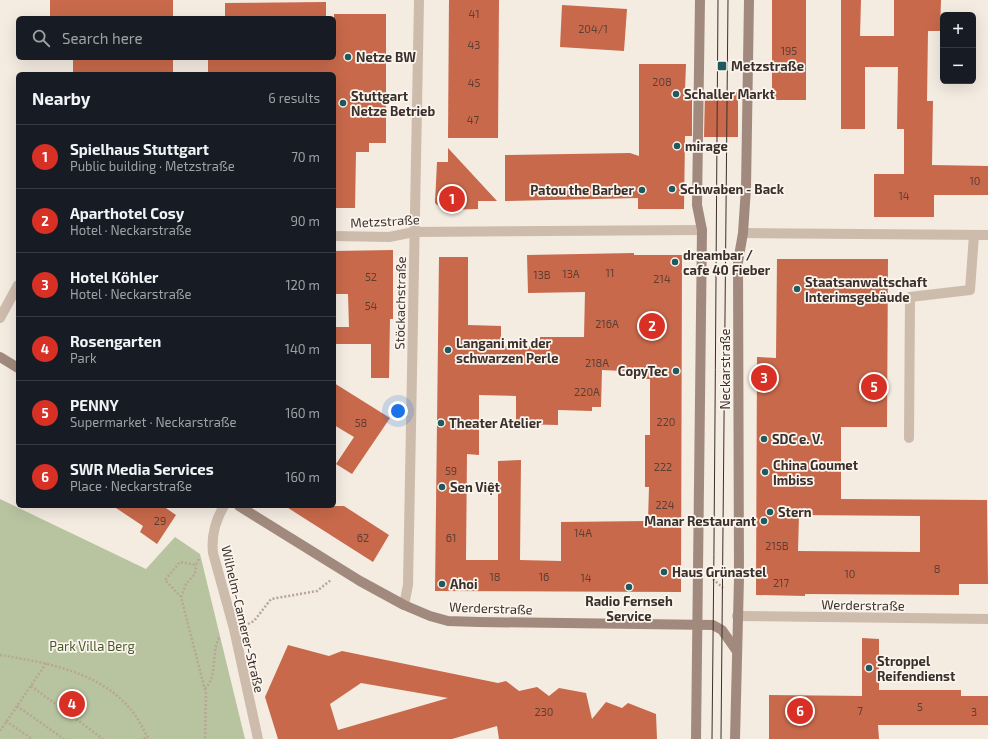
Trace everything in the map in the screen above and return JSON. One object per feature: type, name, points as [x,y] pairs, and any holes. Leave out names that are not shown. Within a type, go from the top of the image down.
[{"type":"street","name":"Stöckachstraße","points":[[404,605],[408,585],[418,0]]},
{"type":"street","name":"Neckarstraße","points":[[696,739],[702,230],[697,205],[700,0]]},
{"type":"street","name":"Neckarstraße","points":[[735,739],[737,616],[738,262],[743,233],[746,188],[749,0]]},
{"type":"street","name":"Metzstraße","points":[[336,236],[389,237],[414,232],[702,230]]},
{"type":"street","points":[[743,233],[988,236]]},
{"type":"street","points":[[909,438],[910,297],[970,290],[974,235]]},
{"type":"street","points":[[0,318],[16,289]]},
{"type":"street","points":[[0,357],[16,367]]},
{"type":"street","name":"Wilhelm-Camerer-Straße","points":[[223,508],[217,519],[211,541],[234,629],[258,739]]},
{"type":"street","name":"Werderstraße","points":[[242,508],[340,569],[404,605],[430,616],[448,621],[697,623],[713,625],[722,630],[736,650]]},
{"type":"street","name":"Werderstraße","points":[[737,616],[988,619]]},
{"type":"path","points":[[181,598],[186,584],[196,574],[196,565],[211,541]]},
{"type":"path","points":[[196,565],[180,562],[165,580],[181,598],[204,689],[205,739]]},
{"type":"path","points":[[204,689],[211,681],[216,643],[223,632],[254,621],[271,599],[317,591],[340,569]]},
{"type":"path","points":[[710,576],[727,592]]},
{"type":"path","points":[[0,655],[47,662],[89,677],[115,694],[134,714],[149,739]]},
{"type":"path","points":[[0,731],[47,662]]},
{"type":"path","points":[[31,686],[103,739]]},
{"type":"path","points":[[17,706],[64,739]]},
{"type":"path","points":[[6,721],[32,739]]},
{"type":"path","points":[[144,739],[147,736]]},
{"type":"green space","name":"Park Villa Berg","points":[[0,499],[146,569],[175,537],[200,554],[245,739],[0,739]]},
{"type":"building","points":[[50,0],[173,0],[173,16],[50,16]]},
{"type":"building","points":[[449,0],[499,0],[498,138],[448,138]]},
{"type":"building","points":[[772,0],[806,0],[806,100],[772,100]]},
{"type":"building","points":[[841,0],[861,0],[860,36],[894,36],[894,0],[941,0],[940,31],[928,31],[927,101],[933,101],[932,165],[988,166],[988,195],[934,195],[934,217],[874,217],[874,174],[904,174],[904,129],[897,129],[898,67],[865,67],[865,129],[841,129]]},
{"type":"building","points":[[326,2],[326,16],[225,16],[225,3]]},
{"type":"building","points":[[562,5],[627,9],[624,51],[560,47]]},
{"type":"building","points":[[334,14],[386,14],[386,143],[369,143],[369,152],[356,152],[355,208],[336,208],[336,72],[208,72],[208,60],[336,60],[336,16],[334,16]]},
{"type":"building","points":[[73,60],[173,60],[173,72],[73,72]]},
{"type":"building","points":[[639,64],[686,64],[685,91],[692,91],[692,136],[685,136],[684,209],[638,209],[638,198],[505,201],[505,155],[630,153],[639,156]]},
{"type":"building","points":[[705,92],[738,92],[738,137],[704,137]]},
{"type":"building","points":[[448,148],[497,201],[478,201],[478,209],[443,210],[435,203],[437,162],[448,162]]},
{"type":"building","points":[[393,250],[393,319],[390,319],[389,378],[371,378],[371,344],[336,344],[336,327],[349,327],[348,294],[336,294],[336,251]]},
{"type":"building","points":[[634,253],[634,255],[682,255],[681,592],[435,591],[439,257],[468,257],[468,325],[501,326],[501,346],[540,346],[540,337],[584,337],[585,292],[528,293],[527,255]],"holes":[[[602,370],[645,372],[645,379],[650,379],[650,435],[645,435],[645,487],[649,487],[648,521],[561,522],[561,561],[520,560],[521,460],[498,461],[498,560],[466,560],[467,454],[479,455],[479,395],[516,396],[516,424],[558,425],[558,410],[592,411],[592,407],[601,407]]]},
{"type":"building","points":[[777,259],[888,259],[887,427],[841,427],[841,499],[987,500],[988,584],[959,584],[959,595],[756,595],[757,357],[776,358]],"holes":[[[799,515],[920,516],[920,552],[798,551]]]},
{"type":"building","points":[[336,384],[390,418],[352,474],[336,464],[354,437],[336,426]]},
{"type":"building","points":[[336,506],[344,506],[389,535],[373,562],[288,508],[336,508]]},
{"type":"building","points":[[116,508],[166,508],[176,515],[157,544],[140,532],[143,526]]},
{"type":"building","points":[[862,638],[879,639],[879,690],[961,690],[961,696],[988,696],[988,725],[878,725],[879,739],[769,739],[769,695],[862,696]]},
{"type":"building","points":[[288,645],[329,656],[342,651],[498,683],[506,681],[519,691],[537,687],[549,696],[559,688],[586,693],[592,719],[606,702],[622,708],[628,703],[656,714],[657,739],[499,739],[497,726],[452,739],[278,739],[265,697]],"holes":[[[361,683],[448,698],[338,730],[330,704]]]},
{"type":"tram line","points":[[712,739],[718,0]]},
{"type":"tram line","points":[[721,739],[728,0]]},
{"type":"place","name":"Netze BW","points":[[348,57]]},
{"type":"place","name":"Metzstraße","points":[[722,66]]},
{"type":"place","name":"Schaller Markt","points":[[676,94]]},
{"type":"place","name":"Stuttgart Netze Betrieb","points":[[343,103]]},
{"type":"place","name":"mirage","points":[[677,146]]},
{"type":"place","name":"Schwaben - Back","points":[[672,189]]},
{"type":"place","name":"Patou the Barber","points":[[642,190]]},
{"type":"place","name":"Spielhaus Stuttgart","points":[[452,199]]},
{"type":"place","name":"dreambar / cafe 40 Fieber","points":[[675,262]]},
{"type":"place","name":"Staatsanwaltschaft Interimsgebäude","points":[[797,289]]},
{"type":"place","name":"Aparthotel Cosy","points":[[652,326]]},
{"type":"place","name":"Langani mit der schwarzen Perle","points":[[448,350]]},
{"type":"place","name":"CopyTec","points":[[676,371]]},
{"type":"place","name":"Hotel Köhler","points":[[764,378]]},
{"type":"place","name":"PENNY","points":[[874,387]]},
{"type":"place","name":"Theater Atelier","points":[[441,423]]},
{"type":"place","name":"SDC e. V.","points":[[764,439]]},
{"type":"place","name":"China Goumet Imbiss","points":[[765,472]]},
{"type":"place","name":"Sen Việt","points":[[442,487]]},
{"type":"place","name":"Stern","points":[[770,512]]},
{"type":"place","name":"Manar Restaurant","points":[[764,521]]},
{"type":"place","name":"Haus Grünastel","points":[[664,572]]},
{"type":"place","name":"Ahoi","points":[[442,584]]},
{"type":"place","name":"Radio Fernseh Service","points":[[629,587]]},
{"type":"place","name":"Stroppel Reifendienst","points":[[869,668]]},
{"type":"place","name":"Rosengarten","points":[[72,704]]},
{"type":"place","name":"SWR Media Services","points":[[800,711]]}]
